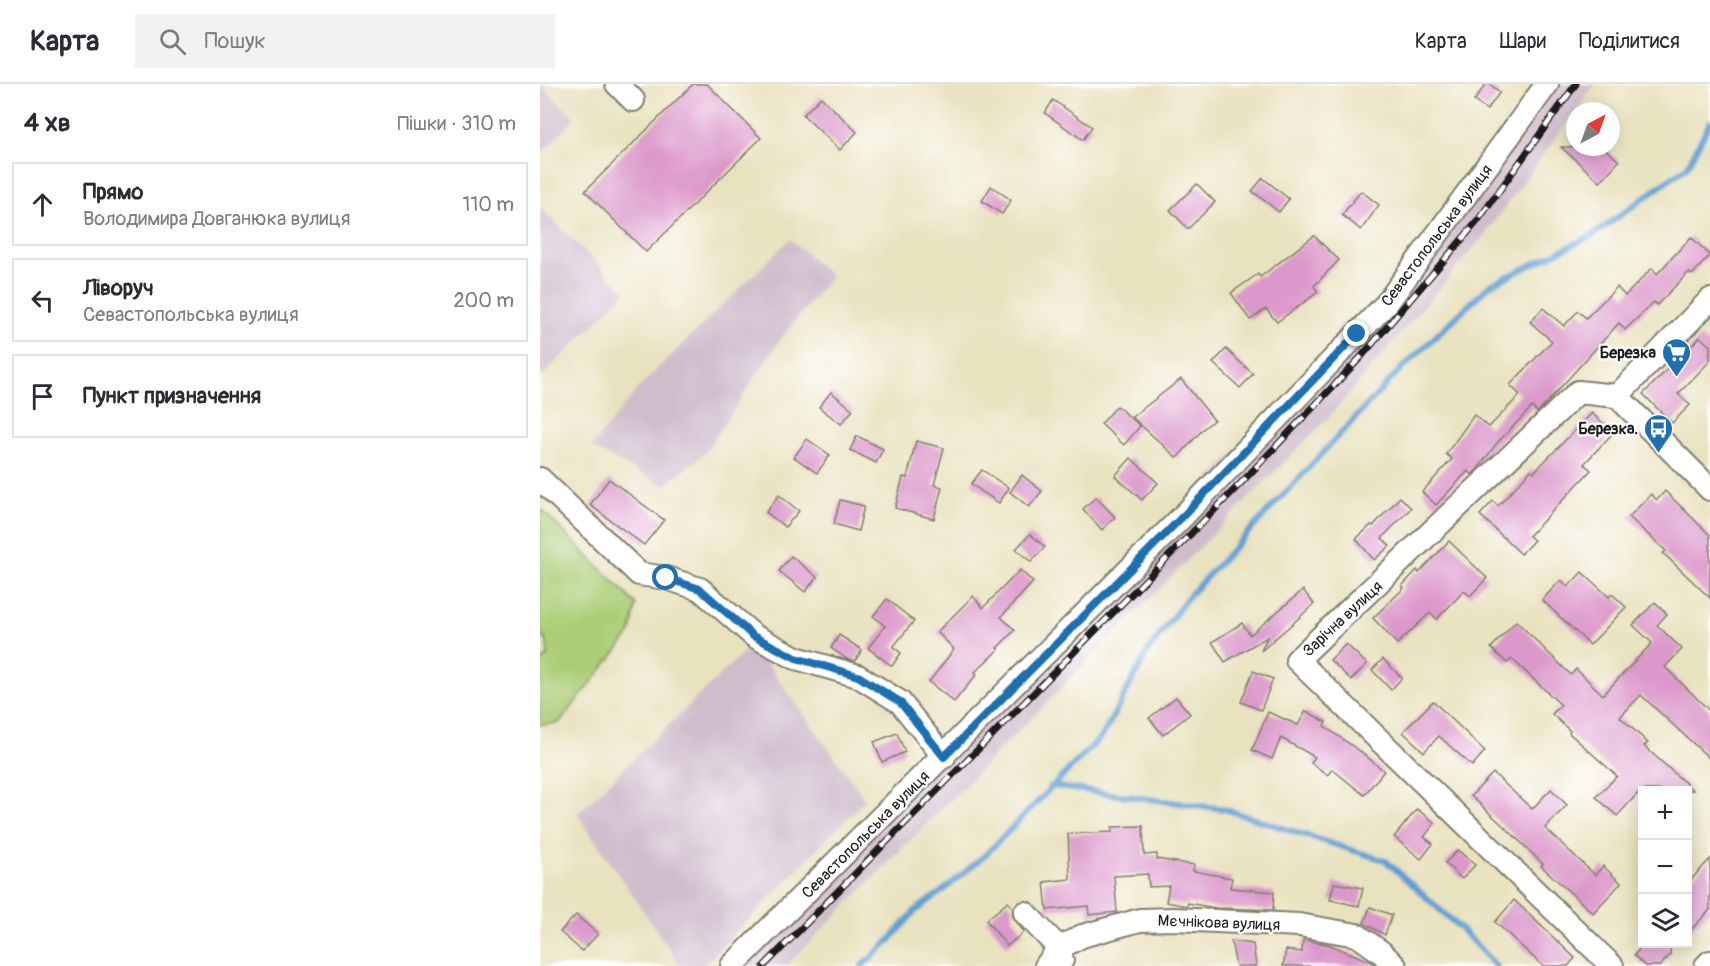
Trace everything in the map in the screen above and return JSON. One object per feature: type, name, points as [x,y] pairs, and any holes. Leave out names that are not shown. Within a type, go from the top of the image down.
[{"type":"street","name":"Севастопольська вулиця","points":[[732,966],[1185,514],[1387,303],[1547,84]]},
{"type":"street","points":[[1710,300],[1617,396],[1710,489]]},
{"type":"street","name":"Зарічна вулиця","points":[[1612,966],[1297,660],[1578,392],[1617,396]]},
{"type":"street","points":[[540,479],[639,573],[666,578],[700,589],[753,636],[796,658],[858,676],[900,702],[944,757]]},
{"type":"street","points":[[1025,913],[1056,960]]},
{"type":"street","name":"Мєчнікова вулиця","points":[[1056,960],[1082,936],[1140,920],[1237,921],[1299,925],[1357,934],[1395,966]]},
{"type":"street","points":[[1706,966],[1710,962]]},
{"type":"shaded area","points":[[540,84],[575,118],[540,155]]},
{"type":"shaded area","points":[[1560,84],[1595,84],[1582,102],[1566,102],[1566,124],[1486,233],[1329,417],[786,966],[737,966],[1465,213]]},
{"type":"shaded area","points":[[540,207],[626,292],[540,378]]},
{"type":"shaded area","points":[[790,239],[831,276],[779,341],[705,453],[664,486],[591,447],[640,386]]},
{"type":"shaded area","points":[[753,643],[865,800],[703,966],[681,966],[577,814]]},
{"type":"green space","points":[[540,508],[636,604],[631,633],[559,723],[540,725],[540,663],[548,655],[546,640],[540,635]]},
{"type":"building","points":[[693,84],[707,84],[761,138],[646,252],[585,191]]},
{"type":"building","points":[[1486,84],[1500,92],[1487,110],[1474,101]]},
{"type":"building","points":[[821,97],[857,132],[840,150],[803,115]]},
{"type":"building","points":[[1053,100],[1092,127],[1083,140],[1045,113]]},
{"type":"building","points":[[1571,156],[1613,156],[1619,161],[1600,182]]},
{"type":"building","points":[[1263,178],[1289,199],[1279,212],[1252,191]]},
{"type":"building","points":[[1197,184],[1215,202],[1188,229],[1170,210]]},
{"type":"building","points":[[991,186],[1011,200],[1002,214],[982,201]]},
{"type":"building","points":[[1361,191],[1379,205],[1361,230],[1342,215]]},
{"type":"building","points":[[1314,236],[1339,260],[1314,286],[1318,292],[1277,322],[1266,309],[1250,320],[1231,293],[1258,274],[1260,277]]},
{"type":"building","points":[[1691,237],[1710,255],[1692,275],[1689,272],[1657,305],[1654,302],[1625,330],[1619,323],[1542,408],[1537,412],[1532,407],[1497,443],[1477,470],[1472,474],[1468,471],[1436,505],[1422,492],[1452,459],[1446,454],[1474,415],[1489,427],[1520,395],[1510,385],[1552,341],[1530,322],[1543,308],[1564,326],[1578,311],[1586,318],[1617,287],[1625,296],[1652,268],[1657,274]]},
{"type":"building","name":"Березка","points":[[1700,337],[1710,346],[1710,361],[1678,394],[1690,405],[1672,423],[1643,394]]},
{"type":"building","points":[[1226,349],[1253,374],[1240,388],[1213,363]]},
{"type":"building","points":[[1181,379],[1214,420],[1177,458],[1132,417]]},
{"type":"building","points":[[831,392],[853,410],[841,424],[819,407]]},
{"type":"building","points":[[1117,406],[1140,426],[1124,445],[1101,424]]},
{"type":"building","points":[[1592,413],[1613,433],[1584,464],[1591,470],[1529,536],[1534,540],[1521,554],[1480,515],[1493,501],[1498,506],[1531,470],[1534,472]]},
{"type":"building","points":[[857,436],[883,449],[876,463],[850,450]]},
{"type":"building","points":[[807,439],[830,455],[817,473],[794,457]]},
{"type":"building","points":[[916,441],[944,448],[934,485],[942,487],[934,519],[895,508],[903,477],[907,478]]},
{"type":"building","points":[[1131,458],[1158,483],[1142,500],[1115,476]]},
{"type":"building","points":[[982,470],[1009,488],[999,503],[971,484]]},
{"type":"building","points":[[1022,475],[1042,491],[1029,507],[1010,492]]},
{"type":"building","points":[[609,479],[664,520],[644,545],[590,505]]},
{"type":"building","points":[[1665,491],[1710,535],[1710,598],[1663,553],[1666,551],[1629,517],[1651,494],[1657,500]]},
{"type":"building","points":[[779,495],[799,511],[785,527],[766,512]]},
{"type":"building","points":[[1096,497],[1115,517],[1102,530],[1083,509]]},
{"type":"building","points":[[1400,497],[1411,508],[1382,538],[1390,546],[1374,560],[1356,539],[1371,525],[1373,526]]},
{"type":"building","points":[[840,500],[864,506],[858,531],[834,524]]},
{"type":"building","points":[[1030,534],[1045,547],[1031,562],[1016,549]]},
{"type":"building","points":[[1449,541],[1487,578],[1470,596],[1464,591],[1437,619],[1430,613],[1397,644],[1373,618],[1404,588],[1402,586],[1417,570],[1419,573]]},
{"type":"building","points":[[791,556],[817,577],[805,592],[779,571]]},
{"type":"building","points":[[1020,570],[1033,582],[1001,617],[1015,630],[975,672],[977,674],[954,702],[929,682],[954,649],[937,632],[973,596],[983,608]]},
{"type":"building","points":[[1582,572],[1609,597],[1612,594],[1626,607],[1590,645],[1542,600],[1561,580],[1568,587]]},
{"type":"building","points":[[1303,590],[1314,604],[1300,617],[1261,651],[1267,637],[1225,662],[1212,642],[1242,623],[1250,635]]},
{"type":"building","points":[[887,599],[914,621],[893,647],[901,653],[892,666],[868,648],[885,626],[873,616]]},
{"type":"building","points":[[1655,602],[1667,614],[1657,625],[1682,649],[1665,667],[1710,711],[1710,759],[1641,695],[1620,717],[1648,743],[1644,746],[1689,786],[1638,786],[1638,793],[1617,816],[1596,797],[1617,776],[1569,733],[1570,731],[1552,714],[1561,705],[1512,659],[1507,663],[1491,648],[1516,621],[1571,675],[1576,669],[1603,695],[1652,643],[1633,625]]},
{"type":"building","points":[[839,635],[862,650],[855,661],[847,659],[831,648]]},
{"type":"building","points":[[1346,644],[1367,664],[1351,680],[1330,660]]},
{"type":"building","points":[[1383,659],[1402,678],[1391,690],[1372,670]]},
{"type":"building","points":[[1253,671],[1273,679],[1261,710],[1241,702]]},
{"type":"building","points":[[1176,697],[1190,714],[1163,735],[1149,718]]},
{"type":"building","points":[[1433,701],[1485,751],[1472,766],[1439,736],[1424,752],[1403,732]]},
{"type":"building","points":[[1306,711],[1326,722],[1324,726],[1384,771],[1364,795],[1332,769],[1328,775],[1311,763],[1315,757],[1281,738],[1272,759],[1252,750],[1268,712],[1298,725]]},
{"type":"building","points":[[897,733],[905,752],[882,762],[874,742]]},
{"type":"building","points":[[1493,773],[1532,809],[1551,789],[1567,805],[1545,828],[1595,875],[1603,866],[1621,883],[1593,913],[1541,866],[1543,864],[1471,796]]},
{"type":"building","points":[[1417,809],[1435,823],[1424,837],[1433,844],[1421,859],[1394,837]]},
{"type":"building","points":[[1143,826],[1144,855],[1157,854],[1157,859],[1194,865],[1193,871],[1232,878],[1230,888],[1274,892],[1273,910],[1216,908],[1188,903],[1187,906],[1166,902],[1169,886],[1149,887],[1148,874],[1114,876],[1117,912],[1089,915],[1088,906],[1047,910],[1044,882],[1070,879],[1068,834],[1112,832],[1112,827]]},
{"type":"building","points":[[1458,850],[1475,865],[1462,879],[1445,863]]},
{"type":"building","points":[[1710,859],[1710,910],[1692,929],[1692,894],[1692,879]]},
{"type":"building","points":[[1334,883],[1363,888],[1359,906],[1330,900]]},
{"type":"building","points":[[1514,900],[1575,958],[1568,966],[1543,966],[1495,922]]},
{"type":"building","points":[[1008,902],[1013,908],[1012,917],[1024,932],[1007,946],[986,920]]},
{"type":"building","points":[[1370,907],[1392,915],[1385,935],[1364,923]]},
{"type":"building","points":[[576,915],[598,934],[582,951],[560,932]]},
{"type":"building","points":[[1303,940],[1327,944],[1370,961],[1376,966],[1283,966],[1286,950],[1302,952]]},
{"type":"building","points":[[1231,941],[1253,944],[1256,966],[1236,966]]},
{"type":"building","points":[[1640,948],[1670,949],[1670,955],[1660,966],[1645,966],[1634,955]]},
{"type":"waterway","points":[[862,966],[890,940],[915,911],[985,855],[1103,735],[1148,651],[1186,599],[1399,371],[1490,285],[1593,235],[1687,167],[1710,122]]},
{"type":"waterway","points":[[1051,786],[1224,809],[1386,861],[1460,928],[1496,966]]},
{"type":"railway","points":[[764,966],[1240,484],[1361,357],[1476,223],[1576,84]]},
{"type":"place","name":"Березка","points":[[1677,378]]},
{"type":"place","name":"Березка.","points":[[1659,454]]},
{"type":"route","points":[[666,578],[700,589],[753,636],[796,658],[858,676],[900,702],[944,757],[1185,514],[1357,334]]}]
